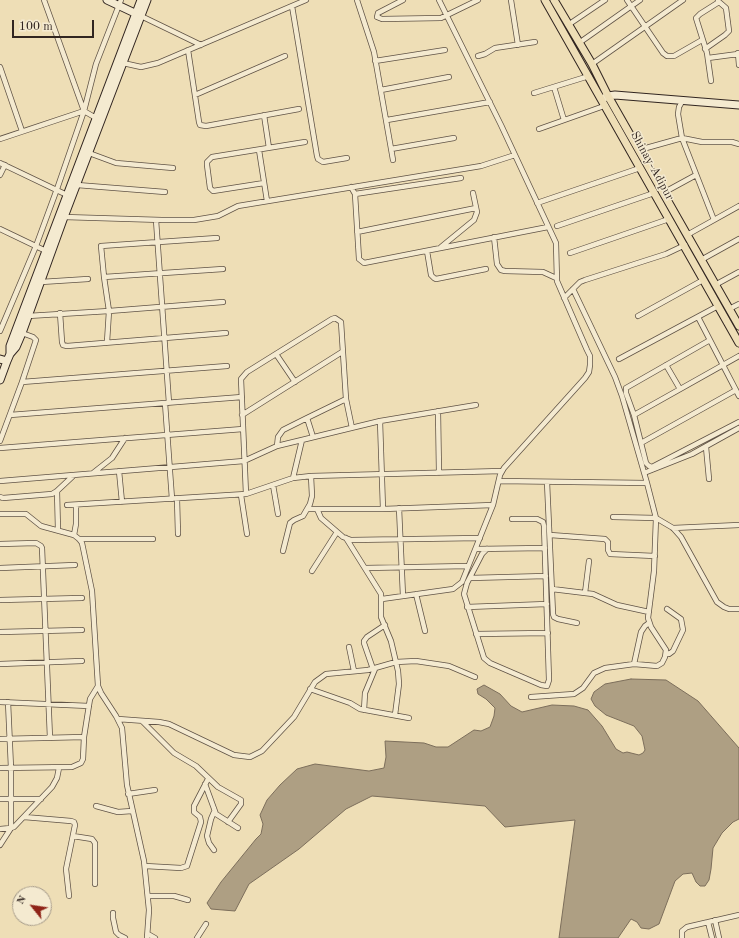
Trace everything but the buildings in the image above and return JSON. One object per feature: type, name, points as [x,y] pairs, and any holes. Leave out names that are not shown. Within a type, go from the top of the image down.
[{"type":"main road","points":[[107,0],[120,3],[138,14]]},
{"type":"main road","points":[[0,380],[4,360],[16,347],[22,333],[64,216],[78,185],[124,63],[141,0]]},
{"type":"main road","points":[[10,354],[10,346],[96,118],[138,14],[147,0]]},
{"type":"main road","name":"Shinay-Adipur","points":[[545,0],[739,343]]},
{"type":"main road","name":"Shinay-Adipur","points":[[554,0],[592,64],[608,96],[739,326]]},
{"type":"main road","points":[[603,103],[608,96],[615,95],[739,105]]},
{"type":"street","points":[[44,0],[84,111],[96,118]]},
{"type":"street","points":[[124,63],[141,67],[150,66],[306,0]]},
{"type":"street","points":[[357,0],[375,61],[387,120],[393,160]]},
{"type":"street","points":[[403,0],[378,13],[377,17],[382,19],[436,19],[447,16],[478,0]]},
{"type":"street","points":[[511,0],[518,45]]},
{"type":"street","points":[[568,25],[605,0]]},
{"type":"street","points":[[627,0],[663,53],[667,56],[674,56],[702,40]]},
{"type":"street","points":[[579,43],[640,0]]},
{"type":"street","points":[[592,64],[683,0]]},
{"type":"street","points":[[382,599],[453,589],[462,582],[493,505],[499,481],[506,464],[585,378],[588,372],[590,356],[556,278],[556,243],[441,1]]},
{"type":"street","points":[[706,49],[725,35],[729,30],[726,8],[718,1],[696,18],[706,49],[711,81]]},
{"type":"street","points":[[0,331],[36,246],[57,189],[84,111],[96,64],[120,3]]},
{"type":"street","points":[[292,6],[318,159],[323,162],[347,158]]},
{"type":"street","points":[[138,14],[201,45]]},
{"type":"street","points":[[478,56],[495,48],[535,42]]},
{"type":"street","points":[[188,50],[199,122],[203,126],[298,109]]},
{"type":"street","points":[[375,61],[445,50]]},
{"type":"street","points":[[708,58],[739,52],[739,65]]},
{"type":"street","points":[[195,96],[284,56]]},
{"type":"street","points":[[0,67],[22,131]]},
{"type":"street","points":[[534,93],[589,76]]},
{"type":"street","points":[[381,90],[449,77]]},
{"type":"street","points":[[554,87],[564,120]]},
{"type":"street","points":[[683,100],[679,107],[678,114],[682,138],[714,220]]},
{"type":"street","points":[[387,120],[490,102]]},
{"type":"street","points":[[540,129],[603,103]]},
{"type":"street","points":[[0,139],[84,111]]},
{"type":"street","points":[[264,115],[269,148]]},
{"type":"street","points":[[391,149],[454,138]]},
{"type":"street","points":[[640,150],[682,138],[702,142],[739,143]]},
{"type":"street","points":[[264,183],[215,191],[211,190],[207,165],[209,159],[305,142]]},
{"type":"street","points":[[259,150],[267,201]]},
{"type":"street","points":[[89,154],[116,163],[173,168]]},
{"type":"street","points":[[64,216],[194,220],[218,216],[238,206],[481,166],[515,155]]},
{"type":"street","points":[[0,175],[2,164],[67,195]]},
{"type":"street","points":[[537,203],[640,168]]},
{"type":"street","points":[[663,193],[696,175]]},
{"type":"street","points":[[356,194],[461,178]]},
{"type":"street","points":[[78,185],[165,192]]},
{"type":"street","points":[[351,187],[356,194],[359,259],[364,263],[548,227]]},
{"type":"street","points":[[439,248],[474,220],[477,212],[474,193]]},
{"type":"street","points":[[557,226],[654,193]]},
{"type":"street","points":[[687,235],[739,206]]},
{"type":"street","points":[[358,232],[476,208]]},
{"type":"street","points":[[570,252],[669,219]]},
{"type":"street","points":[[156,220],[167,370],[167,435],[178,534]]},
{"type":"street","points":[[0,228],[46,251]]},
{"type":"street","points":[[494,237],[497,264],[501,270],[543,272],[556,278]]},
{"type":"street","points":[[107,342],[109,311],[101,246],[217,238]]},
{"type":"street","points":[[701,260],[739,239]]},
{"type":"street","points":[[564,298],[580,282],[666,254],[691,242]]},
{"type":"street","points":[[427,251],[431,275],[436,279],[486,269]]},
{"type":"street","points":[[104,277],[223,270]]},
{"type":"street","points":[[715,284],[739,272]]},
{"type":"street","points":[[40,282],[88,280]]},
{"type":"street","points":[[638,316],[703,280]]},
{"type":"street","points":[[574,289],[615,377],[622,396],[656,518],[655,556],[649,623],[666,653]]},
{"type":"street","points":[[28,316],[222,302]]},
{"type":"street","points":[[730,309],[739,304]]},
{"type":"street","points":[[619,359],[718,306]]},
{"type":"street","points":[[60,313],[62,342],[65,345],[226,334]]},
{"type":"street","points":[[698,317],[739,396]]},
{"type":"street","points":[[248,534],[244,494],[241,383],[243,376],[332,319],[336,318],[341,322],[346,399],[352,428]]},
{"type":"street","points":[[0,441],[36,340],[33,337],[22,333]]},
{"type":"street","points":[[710,340],[626,388],[626,393],[634,415],[646,463],[649,466],[652,466],[739,422]]},
{"type":"street","points":[[242,415],[342,352]]},
{"type":"street","points":[[276,354],[295,382]]},
{"type":"street","points":[[634,415],[739,356]]},
{"type":"street","points":[[666,365],[680,389]]},
{"type":"street","points":[[22,382],[227,366]]},
{"type":"street","points":[[641,443],[736,390]]},
{"type":"street","points":[[10,415],[242,397]]},
{"type":"street","points":[[276,446],[278,437],[282,430],[346,399]]},
{"type":"street","points":[[0,481],[244,461],[276,446],[380,421],[476,406]]},
{"type":"street","points":[[438,411],[439,473]]},
{"type":"street","points":[[307,418],[313,437]]},
{"type":"street","points":[[380,421],[383,509]]},
{"type":"street","points":[[644,473],[692,454],[739,428]]},
{"type":"street","points":[[0,448],[243,429]]},
{"type":"street","points":[[93,473],[112,458],[125,438]]},
{"type":"street","points":[[293,478],[302,440]]},
{"type":"street","points":[[706,446],[709,479]]},
{"type":"street","points":[[119,471],[122,502]]},
{"type":"street","points":[[67,505],[244,494],[293,478],[311,476],[502,472]]},
{"type":"street","points":[[0,497],[52,494],[58,491],[73,475]]},
{"type":"street","points":[[283,551],[290,523],[303,516],[308,509],[312,496],[311,476]]},
{"type":"street","points":[[499,481],[647,483]]},
{"type":"street","points":[[547,482],[554,617],[577,623]]},
{"type":"street","points":[[274,484],[278,514]]},
{"type":"street","points":[[58,491],[58,530]]},
{"type":"street","points":[[74,535],[76,524],[76,505]]},
{"type":"street","points":[[308,509],[383,509],[493,505]]},
{"type":"street","points":[[399,508],[403,596]]},
{"type":"street","points":[[317,509],[321,518],[337,532],[351,540],[480,538]]},
{"type":"street","points":[[0,514],[26,514],[41,526],[74,535],[82,543],[92,591],[98,686],[122,728],[128,794],[145,866],[149,898],[148,936],[155,938]]},
{"type":"street","points":[[613,517],[656,518],[673,528],[681,537],[717,602],[728,609],[739,609]]},
{"type":"street","points":[[487,549],[482,554],[465,588],[464,594],[484,658],[486,661],[547,686],[549,680],[544,526],[541,520],[512,519]]},
{"type":"street","points":[[673,528],[739,525]]},
{"type":"street","points":[[312,571],[337,532]]},
{"type":"street","points":[[550,535],[605,540],[608,542],[608,550],[610,554],[655,556]]},
{"type":"street","points":[[346,538],[379,590],[382,599],[380,611],[391,641],[399,678],[395,715]]},
{"type":"street","points":[[79,539],[153,539]]},
{"type":"street","points":[[0,544],[36,543],[42,548],[50,738]]},
{"type":"street","points":[[476,549],[545,548]]},
{"type":"street","points":[[585,593],[589,561]]},
{"type":"street","points":[[0,568],[75,565]]},
{"type":"street","points":[[365,568],[468,566]]},
{"type":"street","points":[[470,578],[546,576]]},
{"type":"street","points":[[552,589],[585,593],[597,596],[617,605],[649,612]]},
{"type":"street","points":[[416,594],[425,631]]},
{"type":"street","points":[[0,600],[82,598]]},
{"type":"street","points":[[467,607],[546,604]]},
{"type":"street","points":[[666,653],[669,654],[673,652],[683,630],[681,620],[668,609]]},
{"type":"street","points":[[634,664],[641,632],[644,626],[649,623]]},
{"type":"street","points":[[364,710],[365,693],[374,669],[364,641],[367,637],[384,625]]},
{"type":"street","points":[[0,632],[82,630]]},
{"type":"street","points":[[476,634],[548,633]]},
{"type":"street","points":[[350,647],[354,671]]},
{"type":"street","points":[[531,697],[574,694],[583,688],[597,671],[605,668],[634,664],[660,665],[666,653]]},
{"type":"street","points":[[0,664],[82,661]]},
{"type":"street","points":[[118,719],[168,724],[234,755],[250,757],[262,751],[294,717],[315,682],[326,674],[374,669],[396,662],[416,661],[441,664],[475,677]]},
{"type":"street","points":[[0,768],[59,768],[72,767],[81,763],[83,759],[84,737],[89,706],[93,694],[98,686]]},
{"type":"street","points":[[310,689],[350,703],[360,709],[409,718]]},
{"type":"street","points":[[0,702],[89,706]]},
{"type":"street","points":[[0,845],[11,828],[11,768],[8,702]]},
{"type":"street","points":[[142,721],[174,753],[196,766],[218,787],[241,800],[241,804],[228,822]]},
{"type":"street","points":[[0,739],[84,737]]},
{"type":"street","points":[[0,829],[14,828],[55,783],[59,768]]},
{"type":"street","points":[[145,866],[181,868],[187,866],[201,822],[200,817],[194,812],[194,806],[208,779]]},
{"type":"street","points":[[205,784],[214,812],[238,828]]},
{"type":"street","points":[[128,794],[155,790]]},
{"type":"street","points":[[0,799],[41,799]]},
{"type":"street","points":[[96,806],[118,812],[132,811]]},
{"type":"street","points":[[214,812],[211,819],[208,836],[209,843],[214,850]]},
{"type":"street","points":[[24,817],[74,822],[76,825],[66,869],[69,896]]},
{"type":"street","points":[[73,836],[92,839],[95,843],[95,884]]},
{"type":"street","points":[[149,898],[174,896],[188,900]]},
{"type":"street","points":[[114,913],[113,918],[116,932],[125,938]]},
{"type":"street","points":[[682,938],[681,934],[684,928],[739,915]]},
{"type":"street","points":[[715,920],[719,938]]},
{"type":"street","points":[[708,922],[712,938]]},
{"type":"street","points":[[197,938],[206,924]]},
{"type":"shaded area","points":[[631,679],[666,680],[698,701],[739,748],[739,819],[733,822],[722,833],[713,848],[709,880],[705,886],[700,886],[696,882],[692,873],[683,874],[675,881],[659,924],[649,929],[641,928],[637,922],[631,919],[618,938],[559,938],[575,820],[505,827],[485,806],[372,796],[346,809],[299,849],[249,884],[235,911],[211,909],[207,903],[221,882],[261,834],[263,824],[260,815],[267,800],[297,769],[315,764],[369,771],[384,768],[386,757],[385,741],[424,743],[436,747],[448,747],[474,730],[481,731],[490,727],[495,708],[486,699],[478,694],[477,689],[484,685],[500,694],[511,706],[522,712],[552,705],[574,706],[588,710],[602,726],[616,749],[623,753],[627,752],[639,755],[645,750],[642,736],[634,726],[606,715],[595,706],[591,699],[594,692],[605,684]]}]
